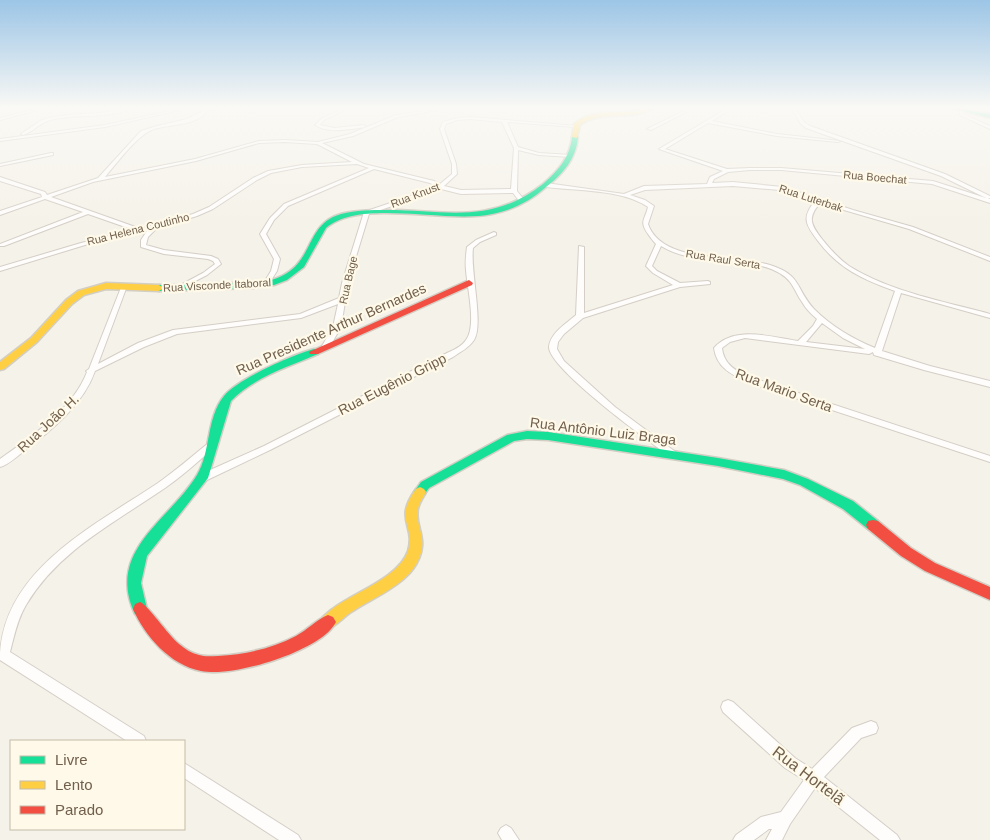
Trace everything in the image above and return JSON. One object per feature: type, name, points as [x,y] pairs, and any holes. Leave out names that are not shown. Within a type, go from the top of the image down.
[{"type":"street","points":[[100,179],[129,147]]},
{"type":"street","points":[[0,213],[100,179],[196,160],[241,147]]},
{"type":"street","points":[[328,147],[357,163],[432,182],[439,188],[465,193],[514,191]]},
{"type":"street","name":"Rua Knust","points":[[366,213],[439,188],[455,174],[448,147]]},
{"type":"street","points":[[522,201],[514,191],[516,148],[539,154],[571,156],[574,147]]},
{"type":"street","points":[[665,147],[662,149],[664,151],[727,171]]},
{"type":"street","points":[[865,147],[943,174],[990,199]]},
{"type":"street","points":[[0,165],[51,154]]},
{"type":"street","name":"Rua Visconde Itaboral","points":[[0,367],[38,336],[73,298],[82,293],[99,287],[124,286],[176,289],[266,284],[284,280],[298,271],[307,259],[316,233],[323,226],[341,216],[366,213],[484,213],[508,209],[546,185],[571,156]]},
{"type":"street","name":"Rua Helena Coutinho","points":[[0,269],[83,244],[155,226],[211,208],[270,172],[302,166],[357,163]]},
{"type":"street","points":[[266,284],[278,263],[278,258],[264,239],[263,234],[281,208],[295,200],[374,168]]},
{"type":"street","name":"Rua Boechat","points":[[727,171],[750,168],[781,169],[926,182],[990,199]]},
{"type":"street","points":[[709,185],[712,178],[727,171]]},
{"type":"street","points":[[0,179],[34,189],[43,193],[45,197],[138,230]]},
{"type":"street","name":"Rua Luterbak","points":[[625,195],[644,188],[709,185],[733,184],[781,188],[911,228],[990,259]]},
{"type":"street","points":[[546,185],[625,195],[639,199],[651,206],[645,226],[658,245],[649,266],[655,272],[679,285]]},
{"type":"street","points":[[819,200],[812,208],[808,218],[809,224],[839,260],[857,272],[899,290],[990,316]]},
{"type":"street","points":[[1,245],[88,212]]},
{"type":"street","name":"Rua Bage","points":[[326,346],[337,327],[346,283],[366,213]]},
{"type":"street","points":[[155,226],[142,241],[142,246],[164,252],[209,257],[216,260],[218,264],[205,274],[176,289]]},
{"type":"street","name":"Rua Eugênio Gripp","points":[[202,478],[268,448],[450,355],[463,346],[472,338],[474,331],[470,283],[470,247],[478,240],[494,234]]},
{"type":"street","name":"Rua Raul Serta","points":[[658,245],[695,256],[761,265],[781,271],[795,282],[808,306],[821,319],[840,333],[877,353],[990,384]]},
{"type":"street","points":[[580,316],[581,247]]},
{"type":"street","name":"Rua Presidente Arthur Bernardes","points":[[210,447],[220,415],[230,394],[248,382],[470,283]]},
{"type":"street","points":[[674,455],[612,409],[561,363],[554,354],[554,342],[561,332],[580,316],[679,285],[708,283]]},
{"type":"street","name":"Rua João H.","points":[[0,464],[35,437],[70,405],[83,390],[124,286]]},
{"type":"street","points":[[877,353],[899,290]]},
{"type":"street","points":[[90,374],[141,345],[176,332],[301,316],[343,299]]},
{"type":"street","points":[[801,342],[821,319]]},
{"type":"street","name":"Rua Mario Serta","points":[[877,353],[745,336],[733,338],[724,342],[718,348],[718,354],[726,367],[753,381],[990,459]]},
{"type":"street","name":"Rua Antônio Luiz Braga","points":[[210,447],[208,466],[202,478],[169,515],[140,554],[134,569],[132,586],[143,616],[169,646],[200,663],[237,663],[276,654],[306,638],[346,607],[389,581],[403,570],[414,556],[416,547],[409,514],[415,495],[425,485],[511,438],[527,435],[548,436],[674,455],[764,471],[804,482],[848,505],[906,552],[930,567],[990,594]]},
{"type":"street","points":[[137,740],[2,656],[11,625],[21,602],[48,568],[79,539],[178,475],[210,447]]},
{"type":"street","name":"Rua Hortelã","points":[[728,707],[790,763],[814,778],[892,840]]},
{"type":"street","points":[[774,840],[785,819],[814,778],[857,733],[871,728]]},
{"type":"street","points":[[185,771],[293,840]]},
{"type":"street","points":[[741,840],[766,822],[785,819]]},
{"type":"traffic: fast","points":[[159,288],[252,286],[284,279],[301,265],[319,232],[329,222],[347,215],[364,212],[470,214],[510,207],[530,197],[550,181],[567,161],[573,147]]},
{"type":"traffic: fast","points":[[140,609],[134,583],[140,554],[202,478],[227,399],[255,378],[314,352]]},
{"type":"traffic: fast","points":[[420,492],[425,485],[511,438],[527,435],[548,436],[718,462],[784,475],[804,482],[848,505],[873,525]]},
{"type":"traffic: slow","points":[[0,367],[34,340],[69,302],[81,293],[106,286],[159,288]]},
{"type":"traffic: slow","points":[[328,622],[346,607],[396,576],[411,560],[416,542],[411,508],[420,492]]},
{"type":"traffic: jam","points":[[314,352],[469,283]]},
{"type":"traffic: jam","points":[[873,525],[906,552],[930,567],[990,594]]},
{"type":"traffic: jam","points":[[140,609],[157,634],[173,649],[190,660],[205,664],[251,660],[278,652],[304,639],[328,622]]}]
